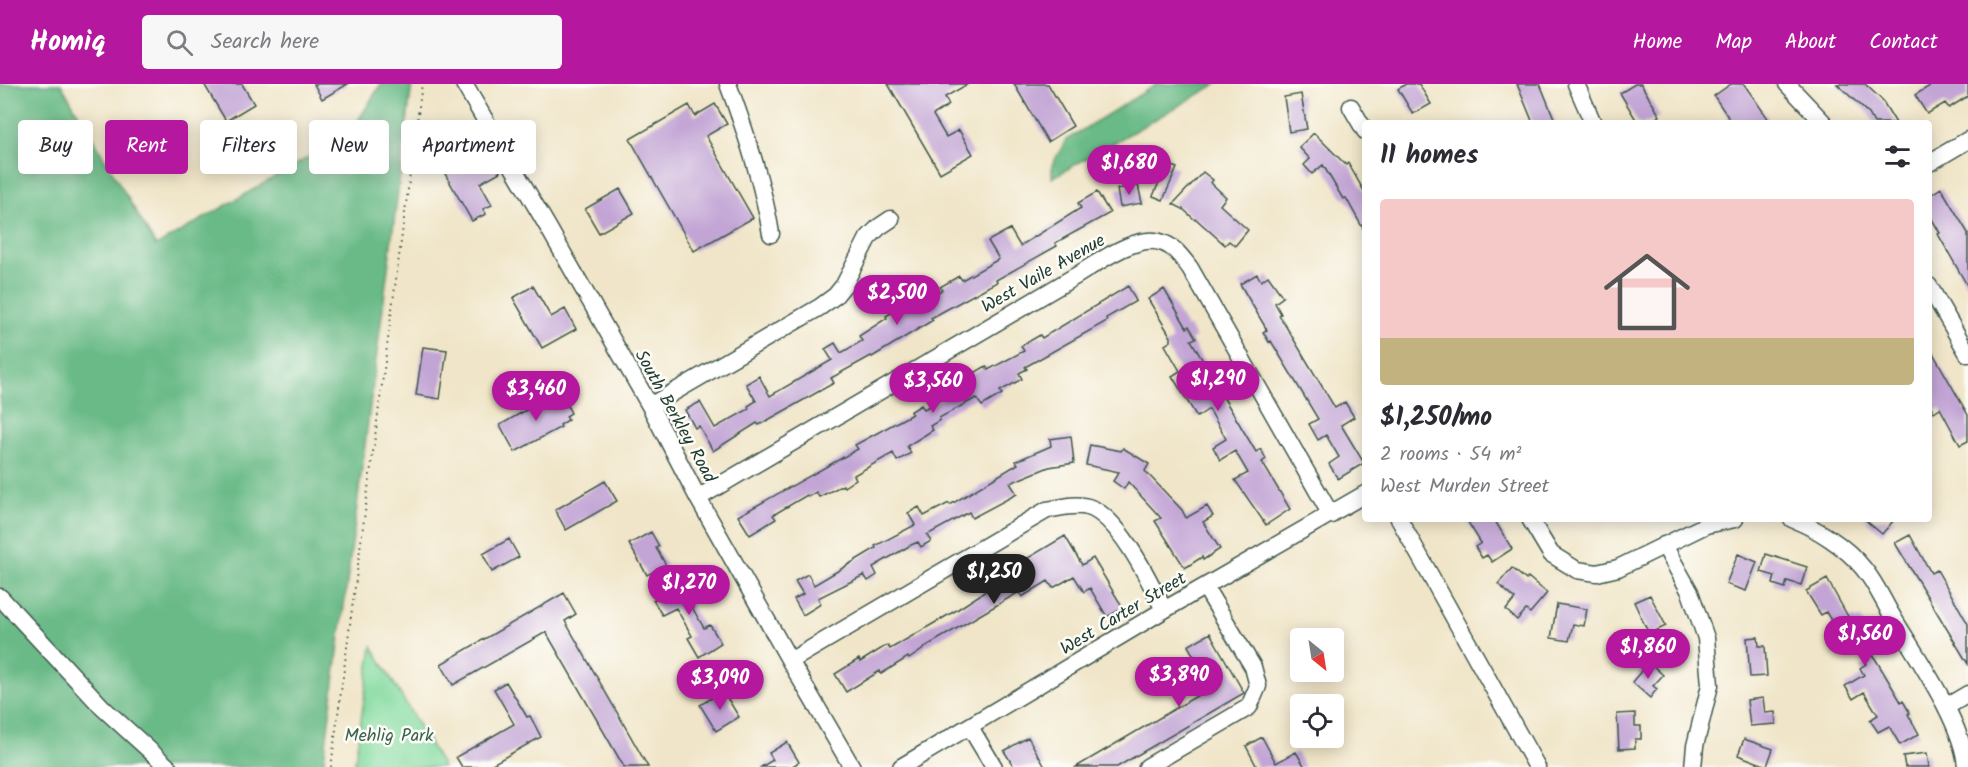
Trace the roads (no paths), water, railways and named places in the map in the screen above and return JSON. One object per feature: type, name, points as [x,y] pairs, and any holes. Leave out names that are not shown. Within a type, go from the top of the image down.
[{"type":"street","name":"South Berkley Road","points":[[464,84],[650,406],[698,498],[852,767]]},
{"type":"street","points":[[728,84],[762,188],[771,234]]},
{"type":"street","points":[[1576,84],[1592,120]]},
{"type":"street","points":[[1787,84],[1821,120]]},
{"type":"street","points":[[1351,107],[1362,126]]},
{"type":"street","points":[[1932,161],[1968,140]]},
{"type":"street","points":[[650,406],[835,296],[844,285],[868,238],[891,219]]},
{"type":"street","name":"West Vaile Avenue","points":[[698,498],[1134,243],[1149,240],[1163,243],[1180,255],[1190,268],[1331,514]]},
{"type":"street","points":[[1932,291],[1968,354]]},
{"type":"street","name":"West Carter Street","points":[[901,767],[1164,610],[1362,496]]},
{"type":"street","points":[[790,661],[1047,510],[1074,505],[1087,506],[1100,512],[1118,529],[1164,610]]},
{"type":"street","points":[[1401,522],[1537,767]]},
{"type":"street","points":[[1532,522],[1551,554],[1577,570],[1597,573],[1618,568],[1706,525],[1720,522]]},
{"type":"street","points":[[1800,522],[1843,547],[1864,569],[1946,707],[1966,754],[1966,767]]},
{"type":"street","points":[[1664,545],[1690,592],[1706,638],[1710,685],[1695,746],[1693,767]]},
{"type":"street","points":[[1147,767],[1249,707],[1258,686],[1253,667],[1205,587]]},
{"type":"street","points":[[0,597],[104,708],[168,767]]},
{"type":"street","points":[[1946,707],[1968,694]]},
{"type":"street","points":[[970,727],[994,767]]},
{"type":"park label","name":"Mehlig Park","points":[[389,735]]}]
